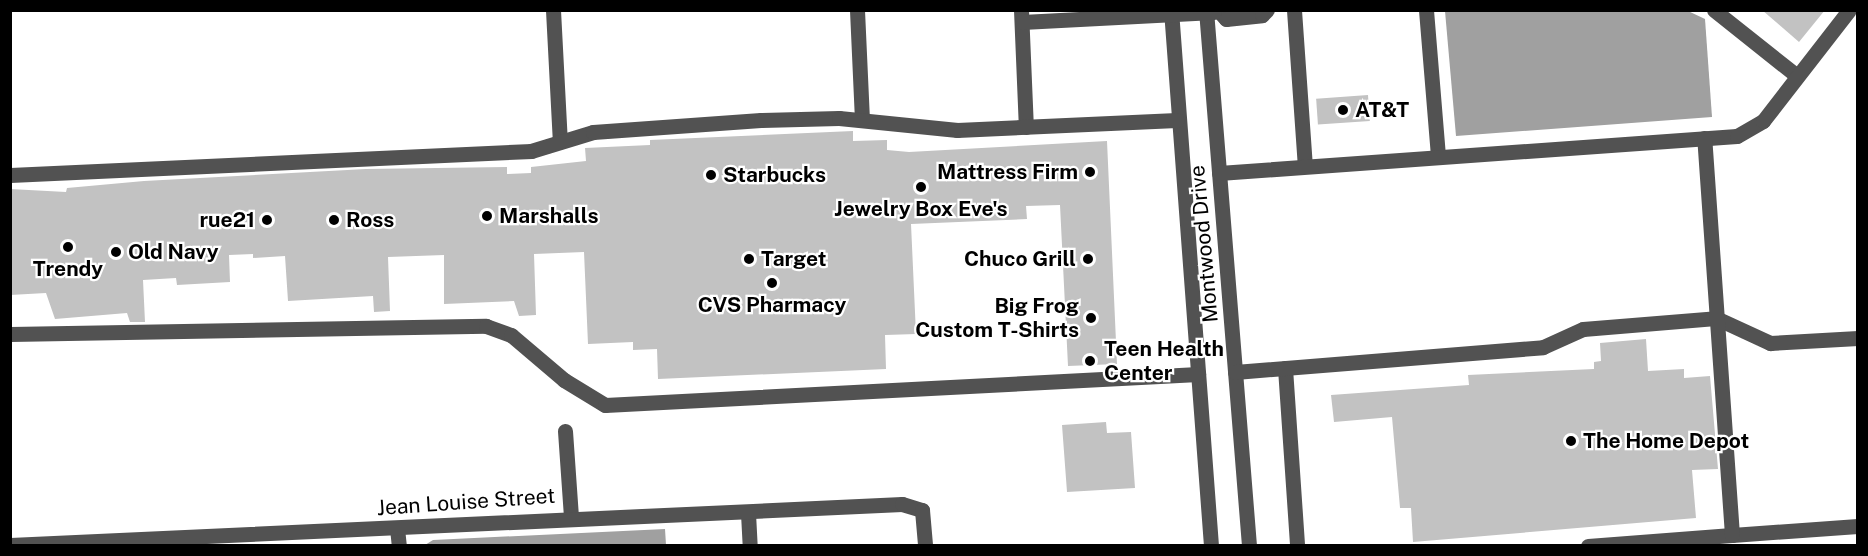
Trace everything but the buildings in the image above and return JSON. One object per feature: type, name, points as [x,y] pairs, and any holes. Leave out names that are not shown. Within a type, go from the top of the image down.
[{"type":"street","points":[[553,10],[560,142]]},
{"type":"street","points":[[857,10],[862,120]]},
{"type":"street","points":[[1026,127],[1022,16],[1212,11],[1226,19],[1262,15],[1267,10]]},
{"type":"street","points":[[1294,10],[1305,166]]},
{"type":"street","points":[[1426,10],[1438,157]]},
{"type":"street","points":[[1714,10],[1797,76]]},
{"type":"street","name":"Montwood Drive","points":[[1212,11],[1219,173],[1249,546]]},
{"type":"street","name":"Montwood Drive","points":[[1171,13],[1177,120],[1211,546]]},
{"type":"street","points":[[1219,173],[1704,138],[1751,131],[1852,14]]},
{"type":"street","points":[[10,175],[531,151],[611,130],[761,120],[862,120],[957,130],[1177,120]]},
{"type":"street","points":[[1704,138],[1732,535]]},
{"type":"street","points":[[1235,372],[1543,347],[1583,329],[1716,318],[1770,343],[1857,338]]},
{"type":"street","points":[[10,334],[486,326],[511,335],[564,380],[605,405],[1198,374]]},
{"type":"street","points":[[1285,368],[1297,546]]},
{"type":"street","points":[[565,430],[571,516]]},
{"type":"street","name":"Jean Louise Street","points":[[10,544],[222,540],[571,516],[748,513],[888,504],[922,510],[925,546]]},
{"type":"street","points":[[748,513],[750,546]]},
{"type":"street","points":[[1588,546],[1857,526]]},
{"type":"street","points":[[397,528],[399,546]]},
{"type":"shaded area","points":[[1445,11],[1688,11],[1705,19],[1712,117],[1456,136]]},
{"type":"shaded area","points":[[665,529],[666,545],[425,545],[433,540]]},
{"type":"place","name":"AT&T","points":[[1343,110]]},
{"type":"place","name":"Mattress Firm","points":[[1090,172]]},
{"type":"place","name":"Starbucks","points":[[711,175]]},
{"type":"place","name":"Jewelry Box Eve's","points":[[921,187]]},
{"type":"place","name":"Marshalls","points":[[487,216]]},
{"type":"place","name":"rue21","points":[[267,220]]},
{"type":"place","name":"Ross","points":[[334,220]]},
{"type":"place","name":"Trendy","points":[[68,247]]},
{"type":"place","name":"Old Navy","points":[[116,252]]},
{"type":"place","name":"Target","points":[[749,259]]},
{"type":"place","name":"Chuco Grill","points":[[1088,259]]},
{"type":"place","name":"CVS Pharmacy","points":[[772,283]]},
{"type":"place","name":"Big Frog Custom T-Shirts","points":[[1091,318]]},
{"type":"place","name":"Teen Health Center","points":[[1090,361]]},
{"type":"place","name":"The Home Depot","points":[[1571,441]]}]
